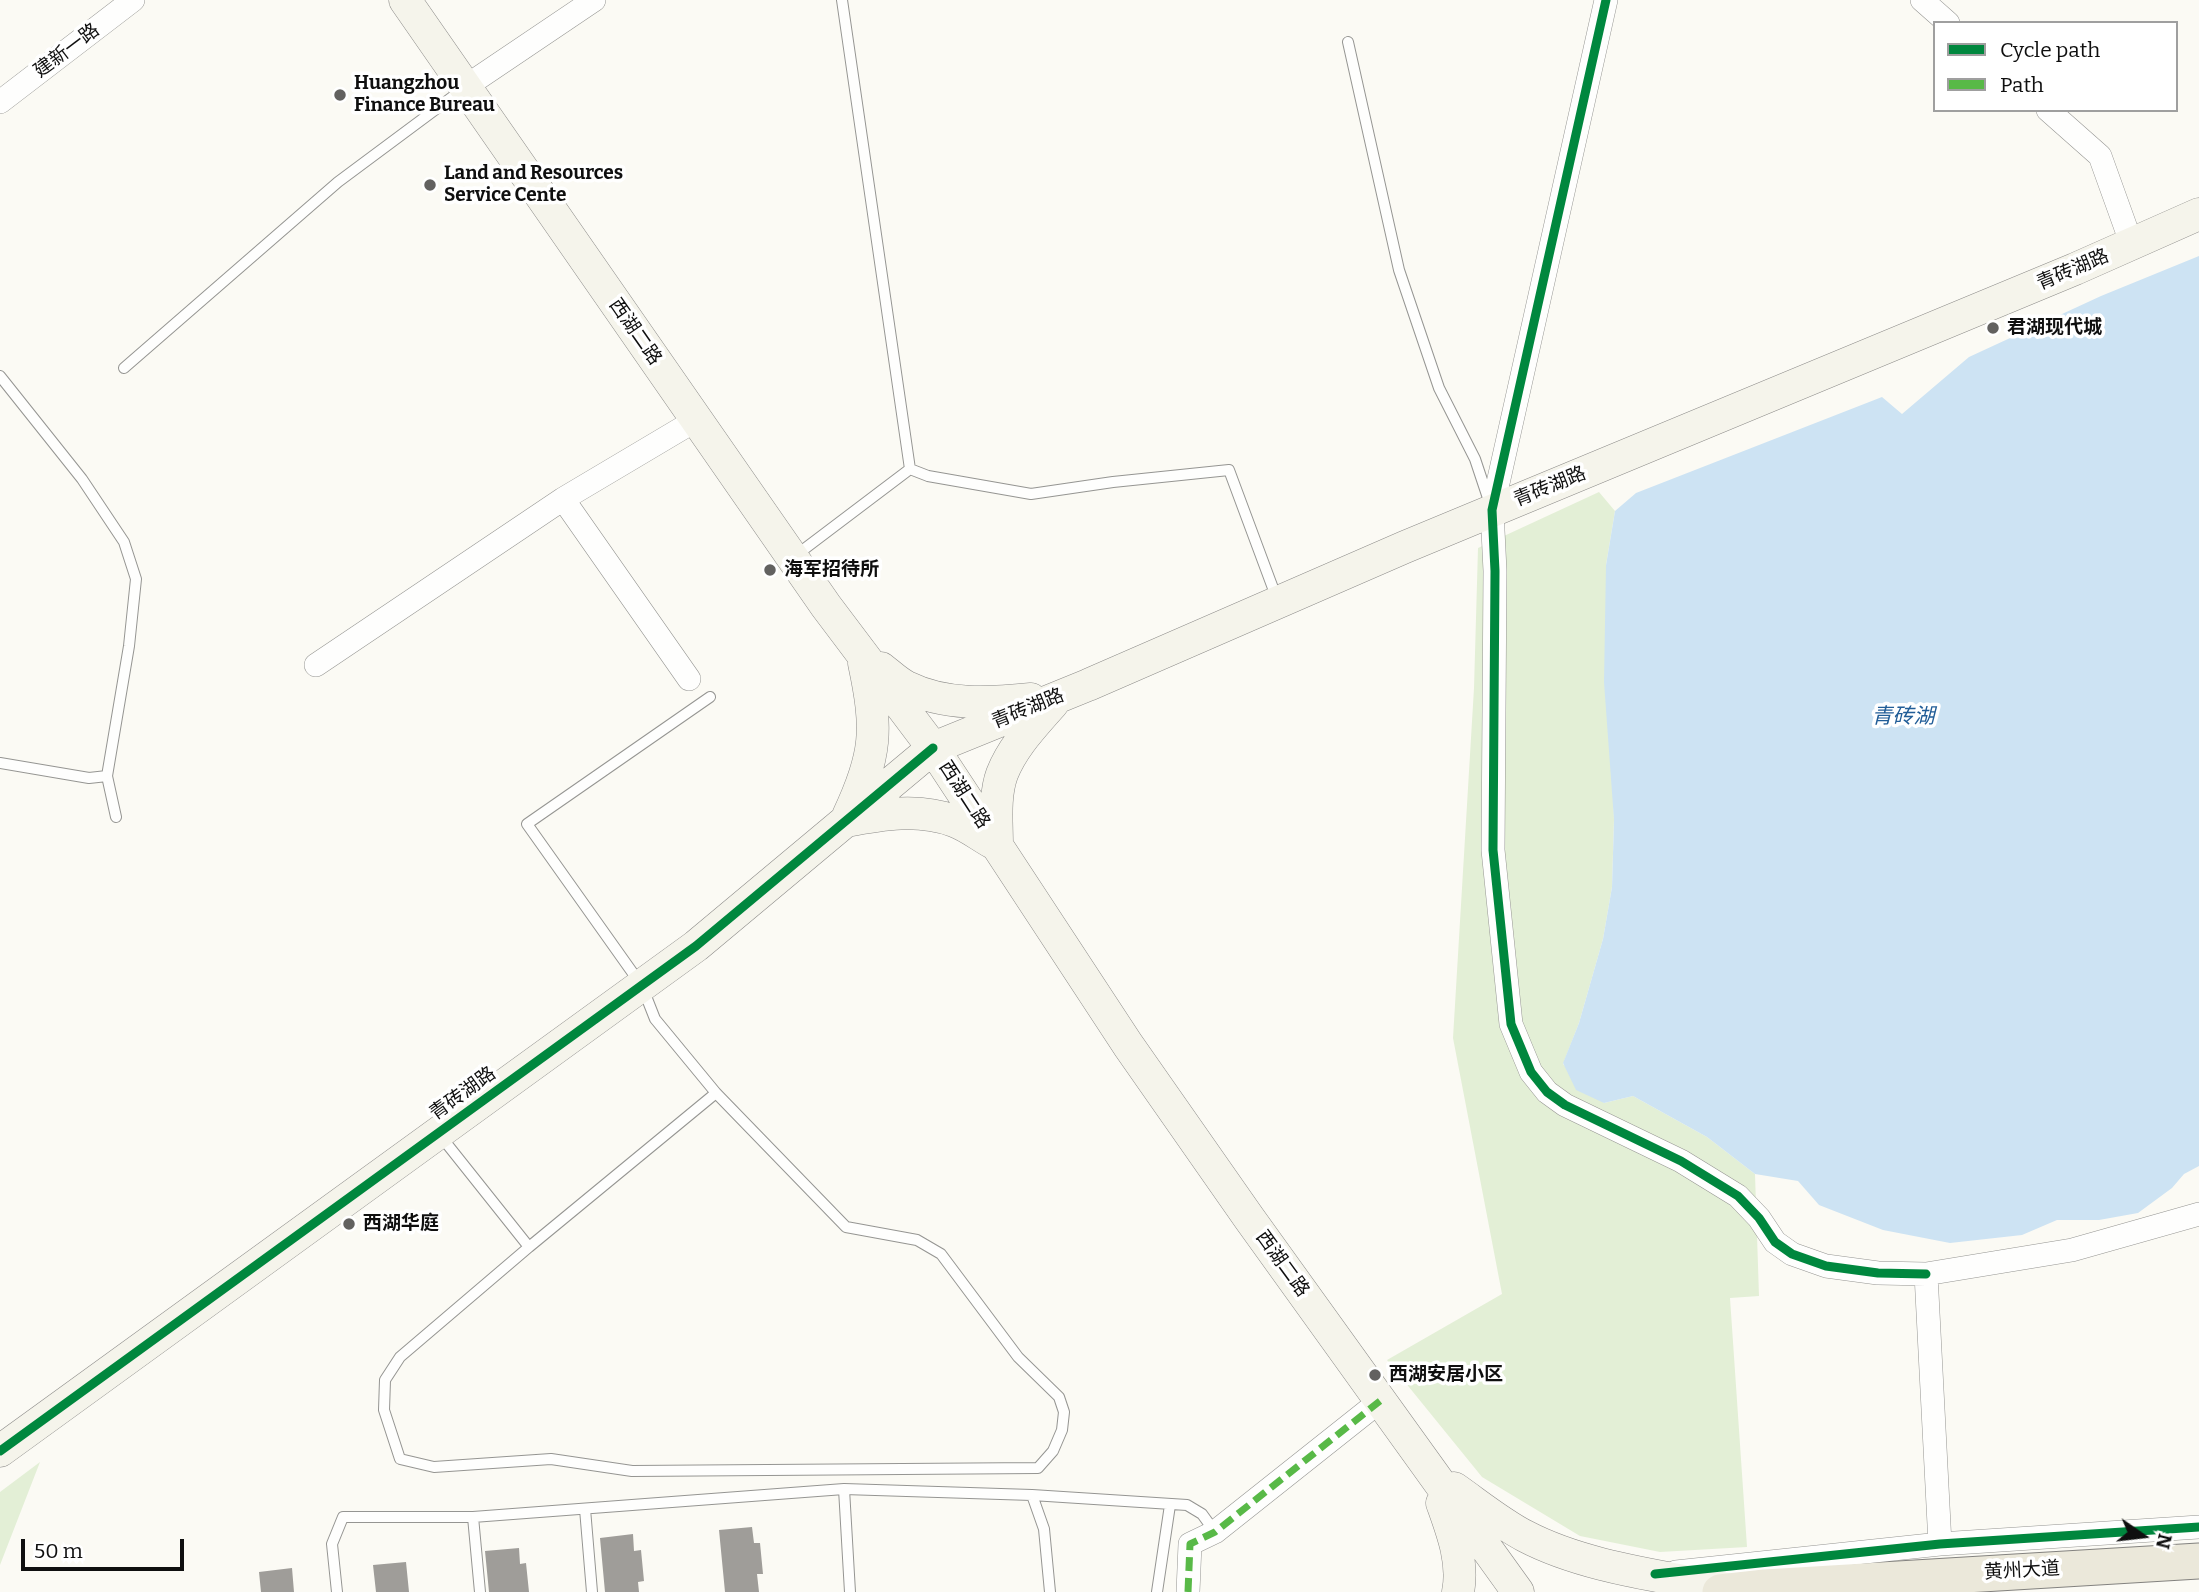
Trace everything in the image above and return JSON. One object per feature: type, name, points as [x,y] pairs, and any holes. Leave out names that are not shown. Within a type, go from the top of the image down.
[{"type":"main road","name":"西湖二路","points":[[405,0],[792,558],[933,748],[1128,1045],[1518,1592]]},
{"type":"main road","name":"青砖湖路","points":[[0,1451],[696,946],[933,748],[1492,510],[2132,245],[2199,214]]},
{"type":"main road","points":[[863,655],[907,687],[948,700],[994,702],[1060,696]]},
{"type":"main road","points":[[845,822],[863,784],[873,746],[873,704],[863,655]]},
{"type":"main road","points":[[845,822],[886,814],[923,813],[956,822],[997,845],[997,811],[1002,775],[1022,737],[1060,696]]},
{"type":"main road","points":[[1431,1472],[1524,1536],[1571,1555],[1726,1591]]},
{"type":"main road","points":[[1431,1472],[1455,1540],[1460,1581],[1458,1592]]},
{"type":"main road","name":"黄州大道","points":[[1726,1591],[2199,1560]]},
{"type":"main road","name":"黄州大道","points":[[2054,1592],[2199,1584]]},
{"type":"street","name":"建新一路","points":[[0,102],[133,0]]},
{"type":"street","points":[[465,87],[594,0]]},
{"type":"street","points":[[1606,0],[1492,510],[1495,571],[1493,850],[1511,1024],[1531,1072],[1547,1092],[1565,1105],[1681,1161],[1738,1196],[1759,1217],[1775,1242],[1792,1254],[1826,1266],[1878,1273],[1926,1274],[2072,1250],[2199,1214]]},
{"type":"street","points":[[1922,0],[1946,21]]},
{"type":"street","points":[[2050,112],[2100,156],[2132,245]]},
{"type":"street","points":[[316,664],[563,499],[696,420]]},
{"type":"street","points":[[563,499],[689,679]]},
{"type":"street","points":[[1926,1274],[1940,1544]]},
{"type":"street","points":[[1188,1592],[1190,1544],[1215,1532],[1380,1401]]},
{"type":"street","points":[[1655,1574],[1940,1544],[2199,1527]]},
{"type":"lane","points":[[842,0],[910,469]]},
{"type":"lane","points":[[1348,42],[1399,270],[1439,388],[1475,459],[1492,510]]},
{"type":"lane","points":[[124,368],[338,182],[465,87]]},
{"type":"lane","points":[[0,376],[82,479],[124,542],[136,579],[129,646],[107,776],[116,817]]},
{"type":"lane","points":[[792,558],[910,469]]},
{"type":"lane","points":[[910,469],[928,476],[1031,494],[1229,470],[1278,602]]},
{"type":"lane","points":[[709,697],[527,824],[642,986],[655,1019],[716,1093],[846,1227],[917,1240],[941,1254],[1018,1357],[1059,1397],[1064,1412],[1062,1430],[1053,1451],[1038,1468],[632,1471],[551,1459],[434,1467],[400,1459],[384,1410],[385,1380],[400,1357],[716,1093]]},
{"type":"lane","points":[[0,763],[89,778],[107,776]]},
{"type":"lane","points":[[439,1134],[529,1247]]},
{"type":"lane","points":[[337,1592],[332,1544],[343,1517],[473,1517],[844,1489],[1032,1495],[1186,1505],[1202,1514],[1215,1532]]},
{"type":"lane","points":[[844,1489],[850,1592]]},
{"type":"lane","points":[[1032,1495],[1044,1529],[1050,1592]]},
{"type":"lane","points":[[1157,1592],[1170,1505]]},
{"type":"lane","points":[[585,1509],[592,1592]]},
{"type":"lane","points":[[473,1517],[480,1592]]},
{"type":"green space","points":[[1599,492],[1615,511],[1606,565],[1614,820],[1612,887],[1603,939],[1579,1023],[1563,1064],[1604,1103],[1633,1096],[1707,1137],[1755,1174],[1759,1296],[1730,1298],[1747,1547],[1660,1552],[1580,1536],[1482,1477],[1387,1360],[1502,1294],[1453,1038],[1474,688],[1478,548]]},
{"type":"green space","points":[[40,1462],[0,1565],[0,1492]]},
{"type":"water","name":"青砖湖","points":[[2199,256],[2199,1166],[2184,1174],[2172,1188],[2138,1213],[2099,1220],[2057,1220],[2022,1235],[1950,1243],[1883,1230],[1819,1205],[1798,1181],[1755,1174],[1707,1137],[1633,1096],[1604,1103],[1576,1090],[1563,1063],[1579,1023],[1603,939],[1612,887],[1614,820],[1604,682],[1606,565],[1615,511],[1636,493],[1882,397],[1902,414],[1969,357],[2101,296]]},
{"type":"building","points":[[752,1527],[754,1543],[760,1543],[763,1574],[757,1574],[759,1592],[725,1592],[719,1530]]},
{"type":"building","points":[[633,1534],[634,1551],[641,1550],[644,1581],[638,1582],[639,1592],[605,1592],[600,1538]]},
{"type":"building","points":[[519,1548],[520,1564],[526,1563],[529,1592],[489,1592],[485,1551]]},
{"type":"building","points":[[406,1562],[409,1592],[376,1592],[373,1565]]},
{"type":"building","points":[[292,1568],[294,1592],[261,1592],[259,1572]]},
{"type":"marked path","points":[[1188,1592],[1190,1544],[1215,1532],[1380,1401]]},
{"type":"cycle path","points":[[1606,0],[1492,510],[1495,571],[1493,850],[1511,1024],[1531,1072],[1547,1092],[1565,1105],[1681,1161],[1738,1196],[1759,1218],[1775,1242],[1792,1254],[1826,1266],[1878,1273],[1926,1274]]},
{"type":"cycle path","points":[[0,1451],[696,946],[933,748]]},
{"type":"cycle path","points":[[1655,1574],[1940,1544],[2199,1527]]},
{"type":"place","name":"Huangzhou Finance Bureau","points":[[340,95]]},
{"type":"place","name":"Land and Resources Service Cente","points":[[430,185]]},
{"type":"place","name":"君湖现代城","points":[[1993,328]]},
{"type":"place","name":"海军招待所","points":[[770,570]]},
{"type":"place","name":"西湖华庭","points":[[349,1224]]},
{"type":"place","name":"西湖安居小区","points":[[1375,1375]]}]
